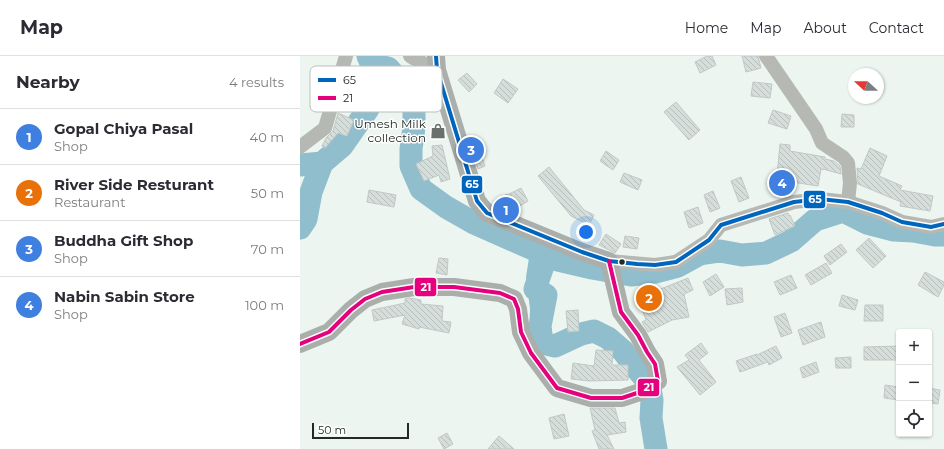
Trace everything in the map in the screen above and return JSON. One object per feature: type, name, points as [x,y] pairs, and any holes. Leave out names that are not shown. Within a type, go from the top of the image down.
[{"type":"main road","points":[[300,344],[329,332],[351,310],[365,299],[382,292],[414,287],[454,287],[500,293],[514,299],[518,309],[521,332],[531,353],[556,388],[591,398],[622,398],[643,391],[658,381],[655,364],[638,335],[621,312],[609,261],[582,252],[487,213],[477,201],[442,83]]},
{"type":"street","points":[[343,66],[346,56]]},
{"type":"street","points":[[410,56],[436,63]]},
{"type":"street","points":[[766,56],[816,129],[822,142],[843,156],[848,163],[850,183],[848,202]]},
{"type":"street","points":[[300,147],[325,128],[330,112]]},
{"type":"street","points":[[609,261],[655,265],[676,262],[709,240],[721,225],[794,202],[820,199],[848,202],[882,213],[902,222],[930,227],[944,224]]},
{"type":"building","points":[[707,56],[712,56],[716,65],[700,73],[695,62]]},
{"type":"building","points":[[742,56],[758,56],[761,68],[746,72]]},
{"type":"building","points":[[467,73],[477,84],[469,92],[458,80]]},
{"type":"building","points":[[503,79],[518,89],[508,103],[494,93]]},
{"type":"building","points":[[753,82],[772,84],[770,98],[751,96]]},
{"type":"building","points":[[676,102],[700,130],[689,140],[664,112]]},
{"type":"building","points":[[773,110],[791,116],[787,129],[768,123]]},
{"type":"building","points":[[338,113],[354,120],[347,136],[338,133],[325,148],[322,146],[326,138],[333,131]]},
{"type":"building","points":[[842,114],[854,115],[854,127],[841,127]]},
{"type":"building","points":[[476,141],[485,166],[478,169],[470,143]]},
{"type":"building","points":[[780,144],[790,145],[790,151],[825,157],[825,159],[834,161],[840,166],[841,174],[821,169],[818,186],[792,182],[793,187],[774,189],[773,177],[777,176]]},
{"type":"building","points":[[442,145],[450,179],[441,182],[439,175],[424,181],[416,164],[433,156],[432,146]]},
{"type":"building","points":[[870,148],[887,156],[879,176],[902,186],[900,190],[933,196],[930,211],[900,206],[901,202],[858,184],[857,168],[861,169]]},
{"type":"building","points":[[606,151],[619,160],[613,170],[600,161]]},
{"type":"building","points":[[549,167],[584,210],[594,215],[589,225],[571,216],[538,176]]},
{"type":"building","points":[[624,173],[642,180],[638,190],[620,182]]},
{"type":"building","points":[[741,177],[749,198],[739,202],[731,181]]},
{"type":"building","points":[[521,188],[528,201],[511,212],[500,207],[496,201]]},
{"type":"building","points":[[369,190],[396,195],[394,207],[367,202]]},
{"type":"building","points":[[713,191],[720,208],[710,212],[704,195]]},
{"type":"building","points":[[698,207],[703,223],[689,228],[684,212]]},
{"type":"building","points":[[788,213],[795,226],[775,235],[769,219]]},
{"type":"building","points":[[606,234],[621,244],[615,253],[599,245]]},
{"type":"building","points":[[625,236],[639,238],[637,249],[623,247]]},
{"type":"building","points":[[869,238],[886,256],[873,268],[856,250]]},
{"type":"building","points":[[841,244],[847,252],[830,265],[824,256]]},
{"type":"building","points":[[439,258],[448,259],[447,275],[436,273]]},
{"type":"building","points":[[826,263],[832,273],[811,285],[805,275]]},
{"type":"building","points":[[925,272],[944,282],[938,297],[918,285]]},
{"type":"building","points":[[716,274],[724,287],[710,296],[703,282]]},
{"type":"building","points":[[791,275],[797,288],[780,295],[774,282]]},
{"type":"building","points":[[688,278],[693,290],[684,294],[689,317],[672,320],[648,332],[642,322],[646,320],[637,296],[658,290]]},
{"type":"building","points":[[742,288],[743,302],[727,305],[725,289]]},
{"type":"building","points":[[842,295],[858,300],[855,310],[839,306]]},
{"type":"building","points":[[409,298],[421,300],[421,304],[443,306],[442,321],[451,322],[449,333],[419,327],[419,329],[402,324],[405,315],[374,321],[372,310],[405,303],[405,299]]},
{"type":"building","points":[[865,305],[883,305],[883,321],[864,321]]},
{"type":"building","points":[[578,310],[579,331],[568,332],[566,311]]},
{"type":"building","points":[[785,313],[792,333],[781,337],[774,317]]},
{"type":"building","points":[[821,322],[825,337],[803,345],[798,330]]},
{"type":"building","points":[[701,343],[708,353],[699,360],[716,382],[700,395],[677,367],[689,360],[685,355]]},
{"type":"building","points":[[776,346],[782,358],[769,365],[768,362],[740,372],[736,361],[757,355]]},
{"type":"building","points":[[896,346],[896,360],[864,360],[864,347]]},
{"type":"building","points":[[596,350],[613,351],[612,365],[628,365],[628,380],[589,381],[571,379],[573,363],[594,366]]},
{"type":"building","points":[[851,357],[851,368],[836,368],[835,358]]},
{"type":"building","points":[[816,362],[819,372],[803,378],[800,368]]},
{"type":"building","points":[[885,385],[896,387],[896,400],[884,398]]},
{"type":"building","points":[[932,389],[940,390],[938,404],[932,403]]},
{"type":"building","points":[[590,408],[615,408],[619,423],[625,422],[626,432],[607,435],[614,449],[599,449],[592,431],[595,430]]},
{"type":"building","points":[[564,414],[569,436],[554,439],[549,418]]},
{"type":"building","points":[[447,433],[453,444],[444,449],[438,438]]},
{"type":"building","points":[[499,436],[514,449],[488,449]]},
{"type":"waterway","points":[[368,56],[372,66]]},
{"type":"waterway","points":[[372,65],[377,66]]},
{"type":"waterway","points":[[300,165],[322,163],[342,146],[366,112]]},
{"type":"waterway","points":[[414,112],[411,166],[421,189],[446,207],[474,223],[558,260],[592,268],[631,275],[655,272],[678,266],[700,254],[720,251],[742,255],[766,253],[791,241],[815,220],[843,211],[867,223],[894,230],[944,235]]},
{"type":"waterway","points":[[300,228],[306,219],[311,192],[322,163]]},
{"type":"waterway","points":[[528,246],[531,258],[528,277],[532,309],[531,338],[540,347],[557,343],[581,332],[597,328],[613,334],[644,367]]},
{"type":"waterway","points":[[545,254],[545,260],[535,289],[546,295],[540,326],[542,343],[555,346],[581,334],[594,331],[608,338],[623,351],[649,383],[652,400],[651,418],[656,449]]},
{"type":"waterway","points":[[652,449],[661,398]]},
{"type":"transit line","name":"65","points":[[436,56],[437,66]]},
{"type":"transit line","name":"65","points":[[442,86],[477,201],[487,213],[582,252],[609,261],[655,265],[676,262],[709,240],[721,225],[794,202],[820,199],[848,202],[882,213],[902,222],[931,227],[944,224]]},
{"type":"transit line","name":"21","points":[[300,344],[329,332],[351,310],[365,299],[382,292],[414,287],[454,287],[500,293],[514,299],[518,309],[521,332],[531,353],[557,388],[591,398],[622,398],[643,391],[658,381],[655,364],[638,335],[621,312],[609,261]]},
{"type":"place","name":"Umesh Milk collection","points":[[438,131]]},
{"type":"place","name":"Buddha Gift Shop","points":[[471,150]]},
{"type":"place","name":"Nabin Sabin Store","points":[[782,183]]},
{"type":"place","name":"Gopal Chiya Pasal","points":[[506,210]]},
{"type":"place","name":"River Side Resturant","points":[[649,298]]}]
